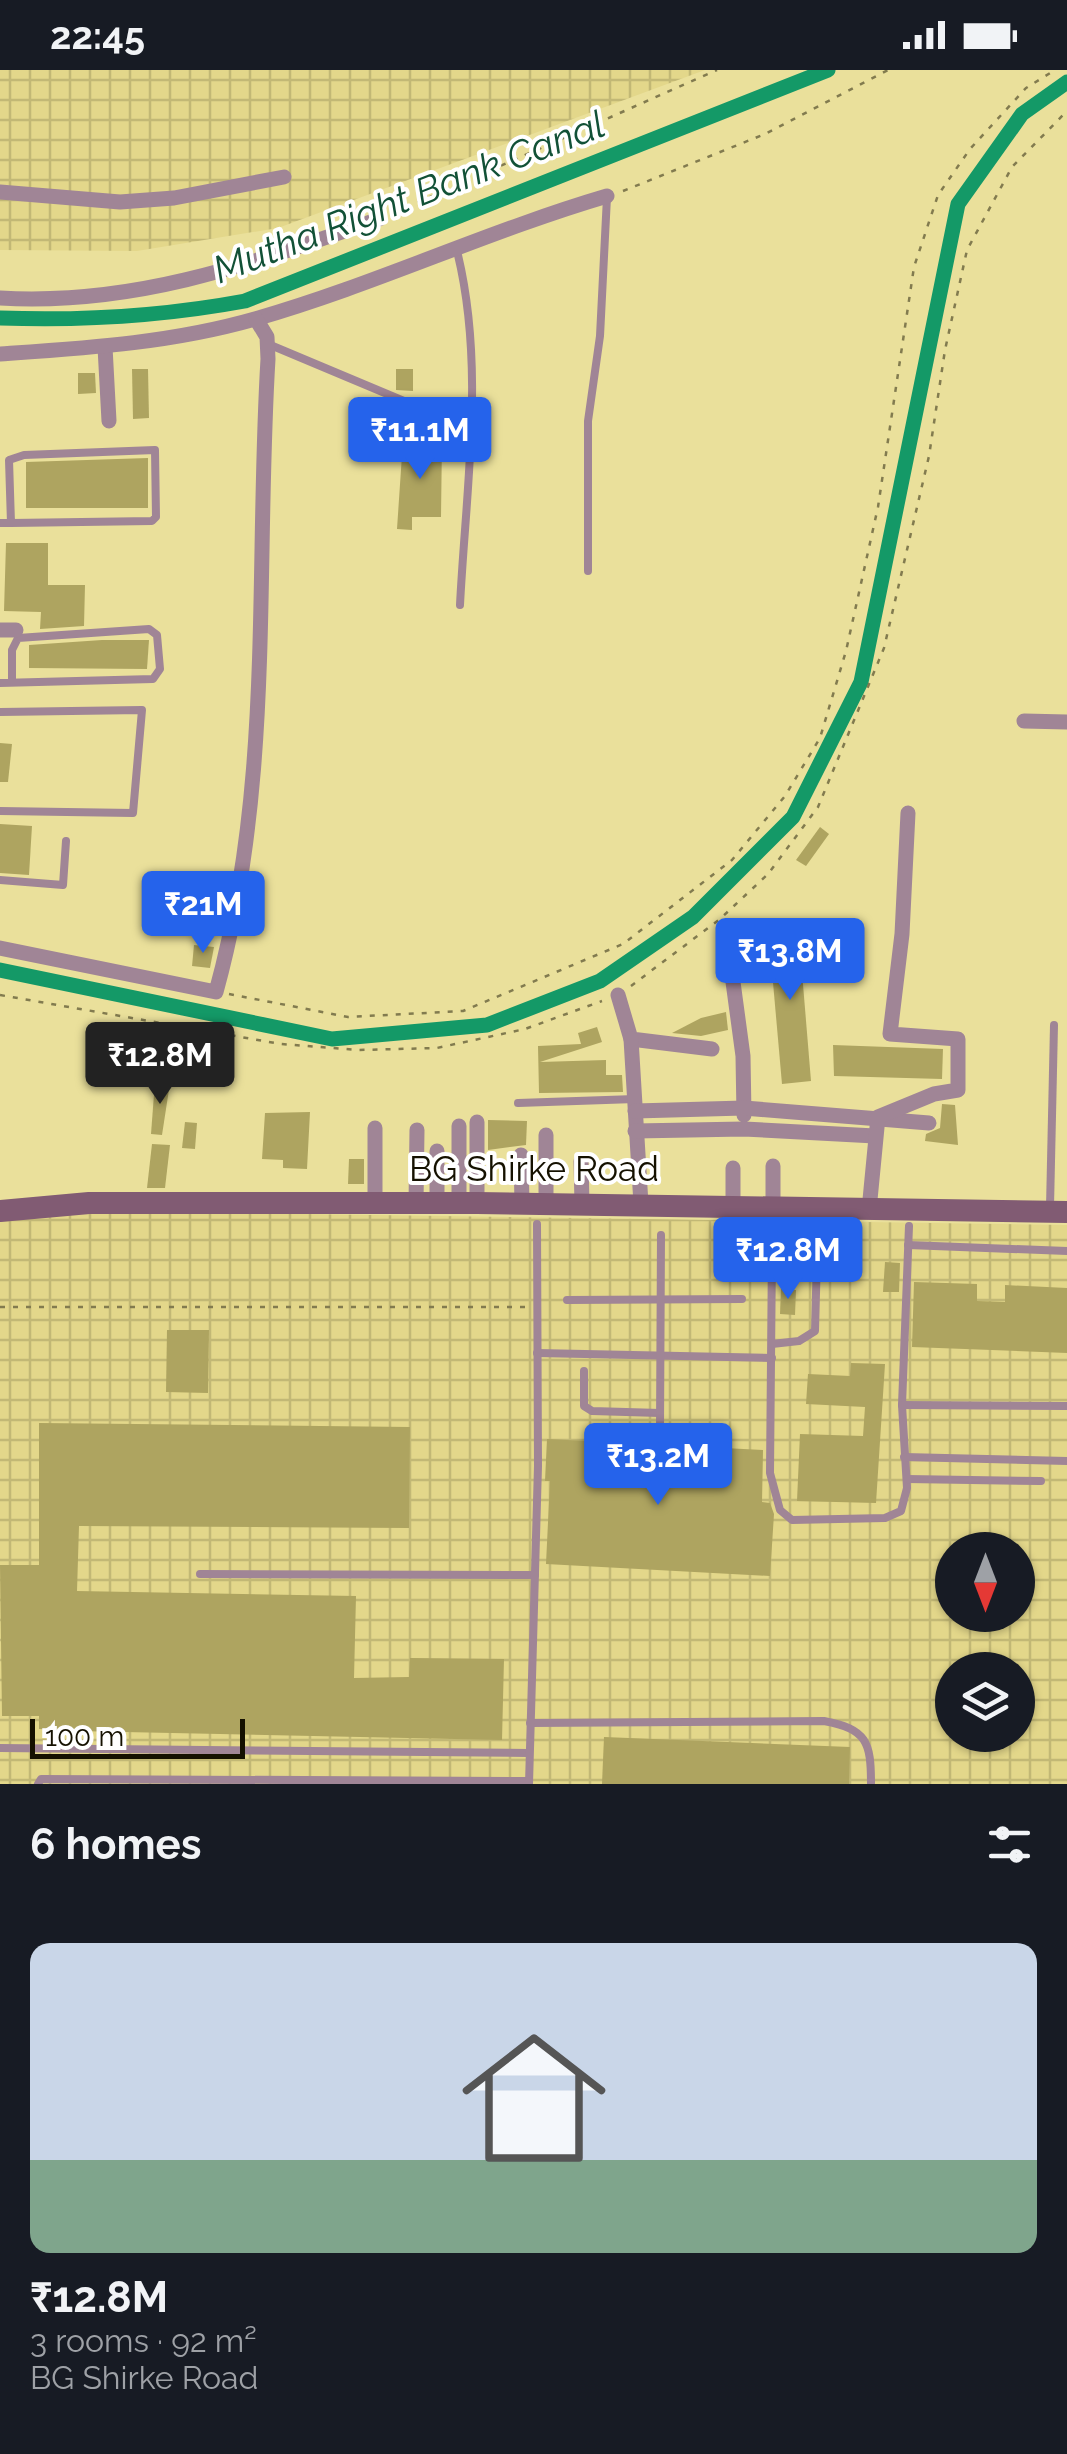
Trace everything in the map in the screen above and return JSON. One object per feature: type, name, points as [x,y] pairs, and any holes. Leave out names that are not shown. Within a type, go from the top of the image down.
[{"type":"street","points":[[0,192],[120,202],[174,198],[284,177]]},
{"type":"street","points":[[0,354],[137,345],[256,318],[607,196]]},
{"type":"street","points":[[0,298],[58,301],[221,274],[379,219]]},
{"type":"street","points":[[0,948],[216,992],[249,843],[260,659],[268,344],[256,318]]},
{"type":"street","points":[[105,347],[109,421]]},
{"type":"street","points":[[1024,721],[1067,722]]},
{"type":"street","points":[[878,1116],[934,1094],[958,1090],[958,1038],[890,1034],[902,934],[908,814]]},
{"type":"street","points":[[733,982],[744,1056],[744,1129]]},
{"type":"street","points":[[618,994],[631,1039],[641,1204]]},
{"type":"street","points":[[631,1039],[712,1049]]},
{"type":"street","points":[[635,1105],[878,1116],[929,1123]]},
{"type":"street","points":[[869,1210],[878,1116]]},
{"type":"street","points":[[447,1203],[477,1122]]},
{"type":"street","points":[[447,1203],[459,1126]]},
{"type":"street","points":[[375,1203],[376,1128]]},
{"type":"street","points":[[635,1132],[744,1129],[875,1136]]},
{"type":"street","points":[[417,1130],[447,1203]]},
{"type":"street","points":[[542,1214],[546,1135]]},
{"type":"street","points":[[437,1151],[447,1203]]},
{"type":"street","points":[[521,1155],[522,1204]]},
{"type":"street","points":[[581,1161],[582,1204]]},
{"type":"street","points":[[773,1166],[774,1208]]},
{"type":"street","points":[[733,1206],[734,1168]]},
{"type":"street","name":"BG Shirke Road","points":[[0,1212],[90,1203],[447,1203],[522,1204],[542,1214],[582,1204],[1058,1212]]},
{"type":"lane","points":[[588,571],[588,421],[600,336],[607,196]]},
{"type":"lane","points":[[456,246],[468,291],[473,358],[460,605]]},
{"type":"lane","points":[[268,344],[423,409]]},
{"type":"lane","points":[[0,523],[11,523],[152,521],[156,517],[155,450],[24,455],[9,460],[11,523]]},
{"type":"lane","points":[[0,682],[12,682],[153,679],[160,668],[160,644],[149,629],[24,636],[12,650],[12,682]]},
{"type":"lane","points":[[0,712],[142,710],[133,814],[0,811]]},
{"type":"lane","points":[[0,880],[64,885],[66,841]]},
{"type":"lane","points":[[1054,1025],[1058,1212]]},
{"type":"lane","points":[[518,1103],[635,1105]]},
{"type":"lane","points":[[38,1784],[41,1779],[529,1783],[542,1214]]},
{"type":"lane","points":[[772,1249],[770,1473],[785,1518],[895,1516],[904,1504],[907,1478],[902,1405],[909,1226]]},
{"type":"lane","points":[[660,1430],[662,1235]]},
{"type":"lane","points":[[908,1245],[1067,1251]]},
{"type":"lane","points":[[772,1344],[799,1341],[814,1330],[816,1256]]},
{"type":"lane","points":[[567,1300],[742,1298]]},
{"type":"lane","points":[[538,1353],[772,1358]]},
{"type":"lane","points":[[584,1371],[584,1406],[592,1410],[660,1414]]},
{"type":"lane","points":[[902,1405],[1067,1406]]},
{"type":"lane","points":[[904,1457],[1067,1461]]},
{"type":"lane","points":[[907,1478],[1041,1481]]},
{"type":"lane","points":[[200,1574],[535,1576]]},
{"type":"lane","points":[[530,1723],[824,1722],[852,1727],[864,1739],[871,1757],[871,1784]]},
{"type":"lane","points":[[0,1748],[530,1752]]},
{"type":"path","points":[[379,219],[717,70]]},
{"type":"path","points":[[607,196],[765,134],[888,70]]},
{"type":"path","points":[[216,992],[348,1017],[463,1011],[623,944],[732,860],[785,796],[820,738],[846,651],[878,507],[914,267],[938,195],[970,148],[1015,100],[1055,70]]},
{"type":"path","points":[[0,995],[281,1044],[359,1050],[454,1044],[525,1029],[618,994],[732,908],[768,874],[818,806],[884,648],[929,456],[945,350],[968,250],[1012,168],[1056,118],[1067,111]]},
{"type":"path","points":[[0,1307],[538,1307]]},
{"type":"shaded area","points":[[0,70],[705,70],[278,228],[137,251],[0,250]]},
{"type":"shaded area","points":[[96,1211],[1067,1225],[1067,1784],[0,1784],[0,1218]]},
{"type":"building","points":[[132,369],[148,369],[149,418],[133,419]]},
{"type":"building","points":[[396,369],[413,369],[413,391],[396,390]]},
{"type":"building","points":[[78,373],[95,373],[96,393],[78,394]]},
{"type":"building","points":[[403,440],[442,441],[441,517],[412,517],[412,530],[397,529]]},
{"type":"building","points":[[148,458],[148,508],[26,508],[26,462]]},
{"type":"building","points":[[6,543],[48,543],[48,585],[85,585],[84,626],[40,629],[41,612],[4,611]]},
{"type":"building","points":[[149,640],[147,669],[29,668],[29,645]]},
{"type":"building","points":[[0,743],[12,744],[8,782],[0,782]]},
{"type":"building","points":[[0,824],[32,826],[29,875],[0,873]]},
{"type":"building","points":[[820,827],[829,834],[806,866],[796,860]]},
{"type":"building","points":[[152,897],[176,901],[171,933],[147,930]]},
{"type":"building","points":[[798,924],[811,1081],[782,1084],[768,926]]},
{"type":"building","points":[[194,945],[214,947],[210,968],[192,966]]},
{"type":"building","points":[[726,1012],[728,1030],[701,1036],[672,1033],[701,1018]]},
{"type":"building","points":[[597,1027],[602,1042],[540,1062],[606,1060],[606,1075],[622,1075],[623,1092],[539,1093],[538,1046],[581,1044],[578,1033]]},
{"type":"building","points":[[833,1045],[943,1049],[942,1079],[834,1076]]},
{"type":"building","points":[[155,1081],[170,1083],[162,1135],[151,1134]]},
{"type":"building","points":[[942,1104],[955,1105],[958,1145],[925,1141],[926,1134],[940,1128]]},
{"type":"building","points":[[310,1112],[307,1169],[283,1168],[283,1160],[262,1159],[265,1113]]},
{"type":"building","points":[[488,1120],[527,1121],[526,1145],[488,1150]]},
{"type":"building","points":[[185,1122],[197,1123],[195,1149],[182,1148]]},
{"type":"building","points":[[152,1144],[170,1145],[165,1188],[147,1188]]},
{"type":"building","points":[[349,1159],[364,1159],[364,1184],[348,1184]]},
{"type":"building","points":[[885,1262],[900,1263],[899,1292],[883,1292]]},
{"type":"building","points":[[914,1282],[977,1284],[977,1301],[1005,1302],[1005,1285],[1067,1288],[1067,1353],[912,1347]]},
{"type":"building","points":[[781,1289],[796,1290],[795,1315],[780,1314]]},
{"type":"building","points":[[167,1330],[209,1330],[208,1393],[166,1392]]},
{"type":"building","points":[[851,1363],[885,1364],[876,1503],[797,1501],[800,1434],[863,1436],[865,1407],[806,1404],[808,1374],[850,1376]]},
{"type":"building","points":[[39,1423],[410,1427],[409,1528],[79,1526],[77,1591],[356,1596],[354,1678],[409,1677],[410,1658],[504,1659],[502,1740],[76,1731],[39,1729],[39,1716],[2,1716],[0,1565],[39,1565]]},
{"type":"building","points":[[547,1439],[763,1450],[762,1502],[770,1503],[774,1514],[770,1576],[546,1564],[550,1481],[545,1481]]},
{"type":"building","points":[[604,1737],[850,1747],[849,1784],[602,1784]]},
{"type":"waterway","name":"Mutha Right Bank Canal","points":[[0,318],[123,316],[245,301],[828,70]]},
{"type":"waterway","points":[[0,970],[332,1039],[487,1025],[600,981],[693,917],[793,817],[861,682],[958,204],[1022,114],[1067,82]]}]
